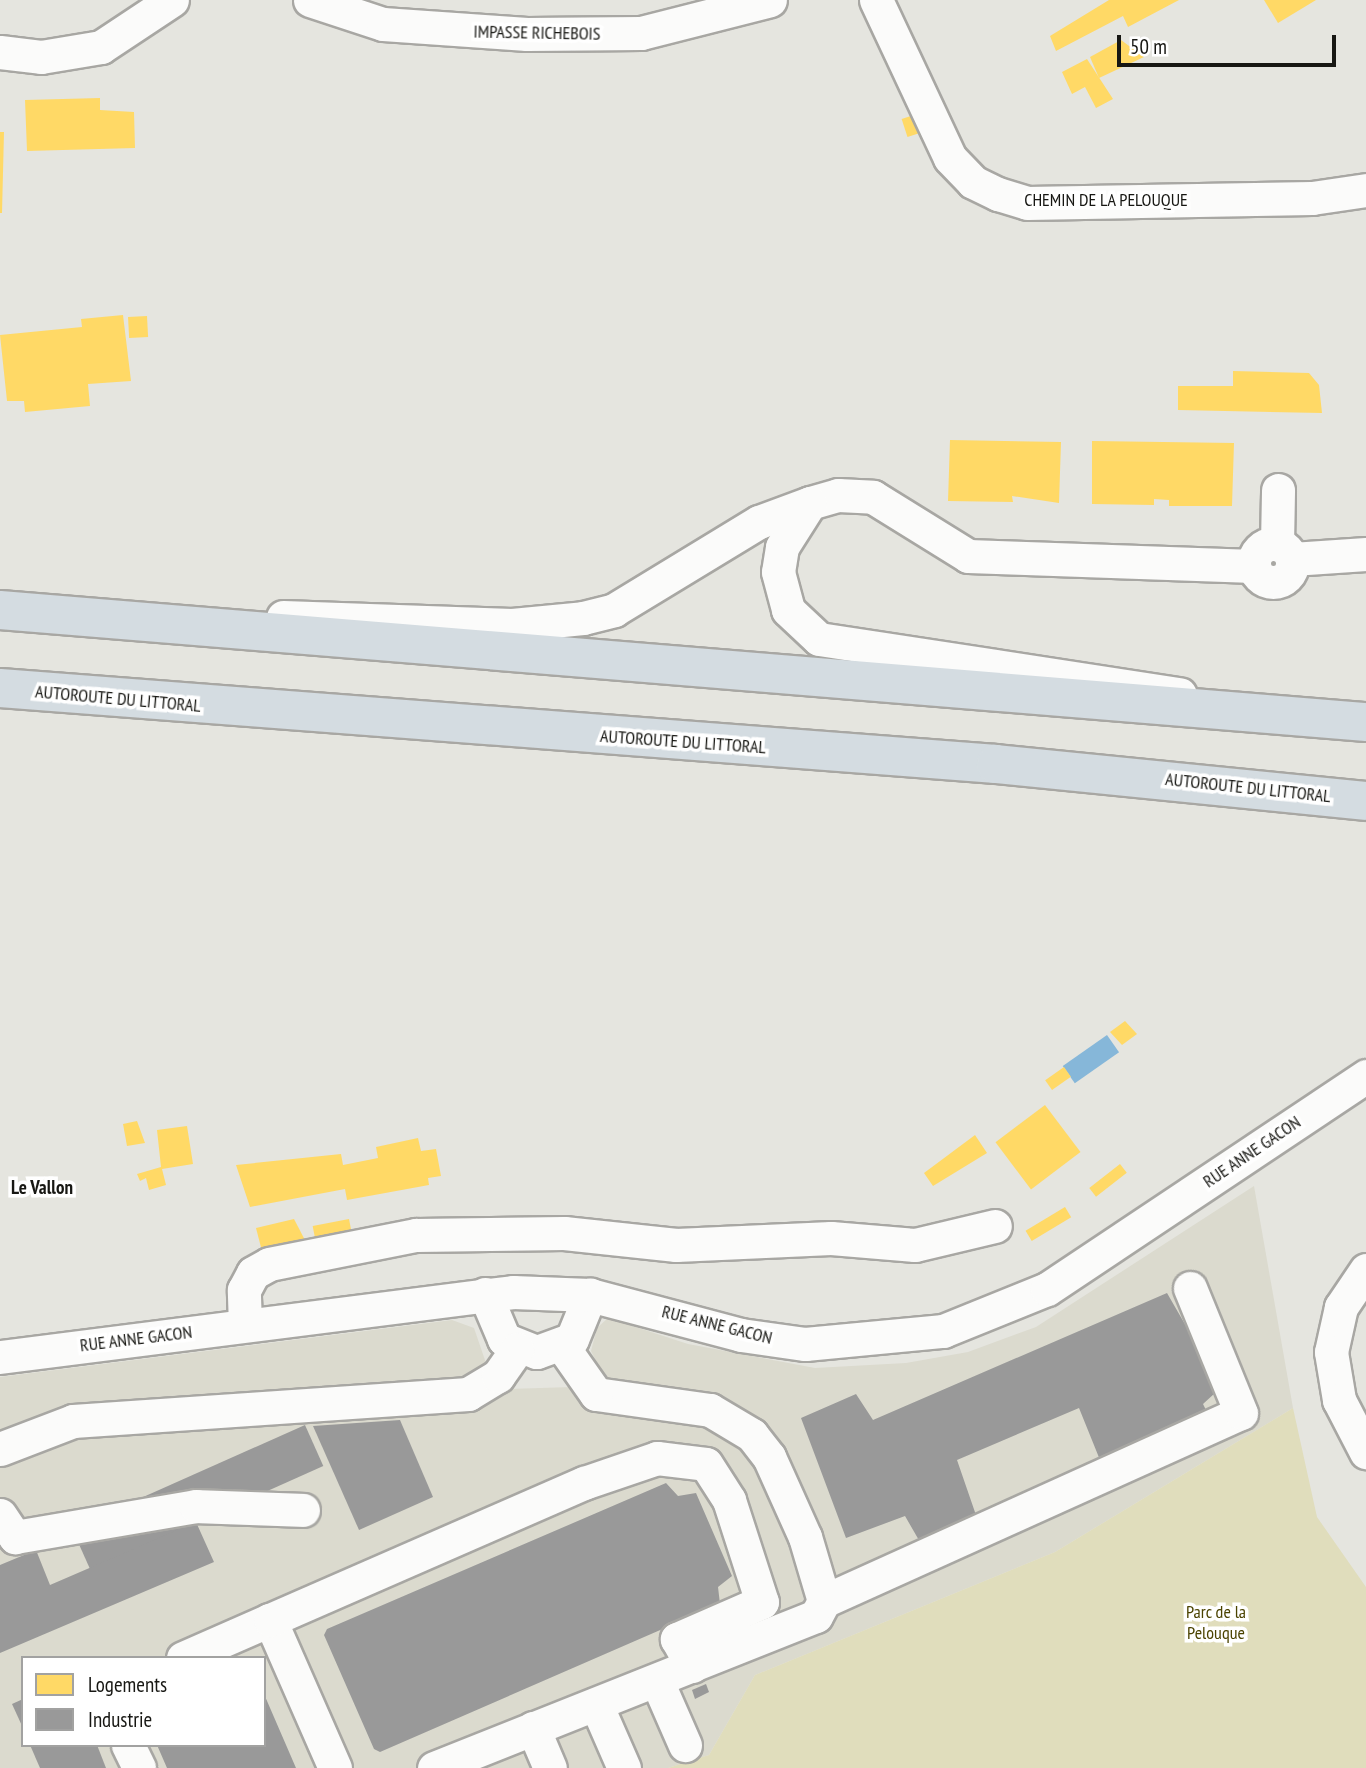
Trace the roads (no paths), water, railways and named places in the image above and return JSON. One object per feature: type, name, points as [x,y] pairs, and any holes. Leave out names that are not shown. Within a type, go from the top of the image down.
[{"type":"highway","points":[[0,610],[151,627],[1258,711],[1366,722]]},
{"type":"highway","name":"AUTOROUTE DU LITTORAL","points":[[0,688],[996,764],[1366,801]]},
{"type":"street","points":[[0,52],[41,57],[102,47],[172,0]]},
{"type":"street","name":"IMPASSE RICHEBOIS","points":[[310,0],[383,24],[527,34],[641,33],[767,0]]},
{"type":"street","points":[[850,0],[879,7]]},
{"type":"street","name":"CHEMIN DE LA PELOUQUE","points":[[879,7],[950,158],[973,182],[998,194],[1027,203],[1312,198],[1366,190]]},
{"type":"street","points":[[1275,556],[1278,490]]},
{"type":"street","points":[[151,627],[271,617],[512,625],[583,618],[614,610],[760,522],[838,495],[873,497],[968,556],[1366,554]]},
{"type":"street","points":[[810,503],[782,547],[778,572],[788,610],[819,639],[1129,682],[1258,711]]},
{"type":"street","name":"RUE ANNE GACON","points":[[0,1357],[485,1294],[590,1295],[774,1341],[852,1344],[943,1331],[1047,1289],[1366,1076]]},
{"type":"street","points":[[245,1325],[244,1290],[253,1273],[269,1264],[416,1236],[564,1233],[676,1245],[831,1238],[915,1245],[995,1226]]},
{"type":"street","points":[[1366,1270],[1341,1307],[1331,1352],[1339,1400],[1366,1452]]},
{"type":"street","points":[[444,1766],[816,1616],[824,1601],[1241,1413],[1190,1288]]},
{"type":"street","points":[[485,1294],[495,1326],[517,1349],[563,1347],[579,1327],[590,1295]]},
{"type":"street","points":[[563,1347],[596,1395],[710,1410],[752,1435],[769,1457],[806,1537],[824,1601]]},
{"type":"street","points":[[0,1449],[73,1421],[468,1394],[498,1376],[517,1349]]},
{"type":"street","points":[[188,1656],[584,1483],[657,1458],[706,1464],[729,1500],[762,1602],[677,1639],[692,1666]]},
{"type":"street","points":[[0,1515],[15,1537],[196,1506],[303,1510]]},
{"type":"street","points":[[270,1620],[335,1768]]},
{"type":"street","points":[[657,1681],[685,1745]]},
{"type":"street","points":[[596,1704],[624,1768]]},
{"type":"street","points":[[533,1728],[550,1768]]},
{"type":"street","points":[[129,1747],[139,1768]]},
{"type":"water","points":[[1107,1035],[1119,1052],[1075,1083],[1063,1066]]},
{"type":"district","name":"Le Vallon","points":[[42,1188]]},
{"type":"park label","name":"Parc de la Pelouque","points":[[1216,1623]]}]
